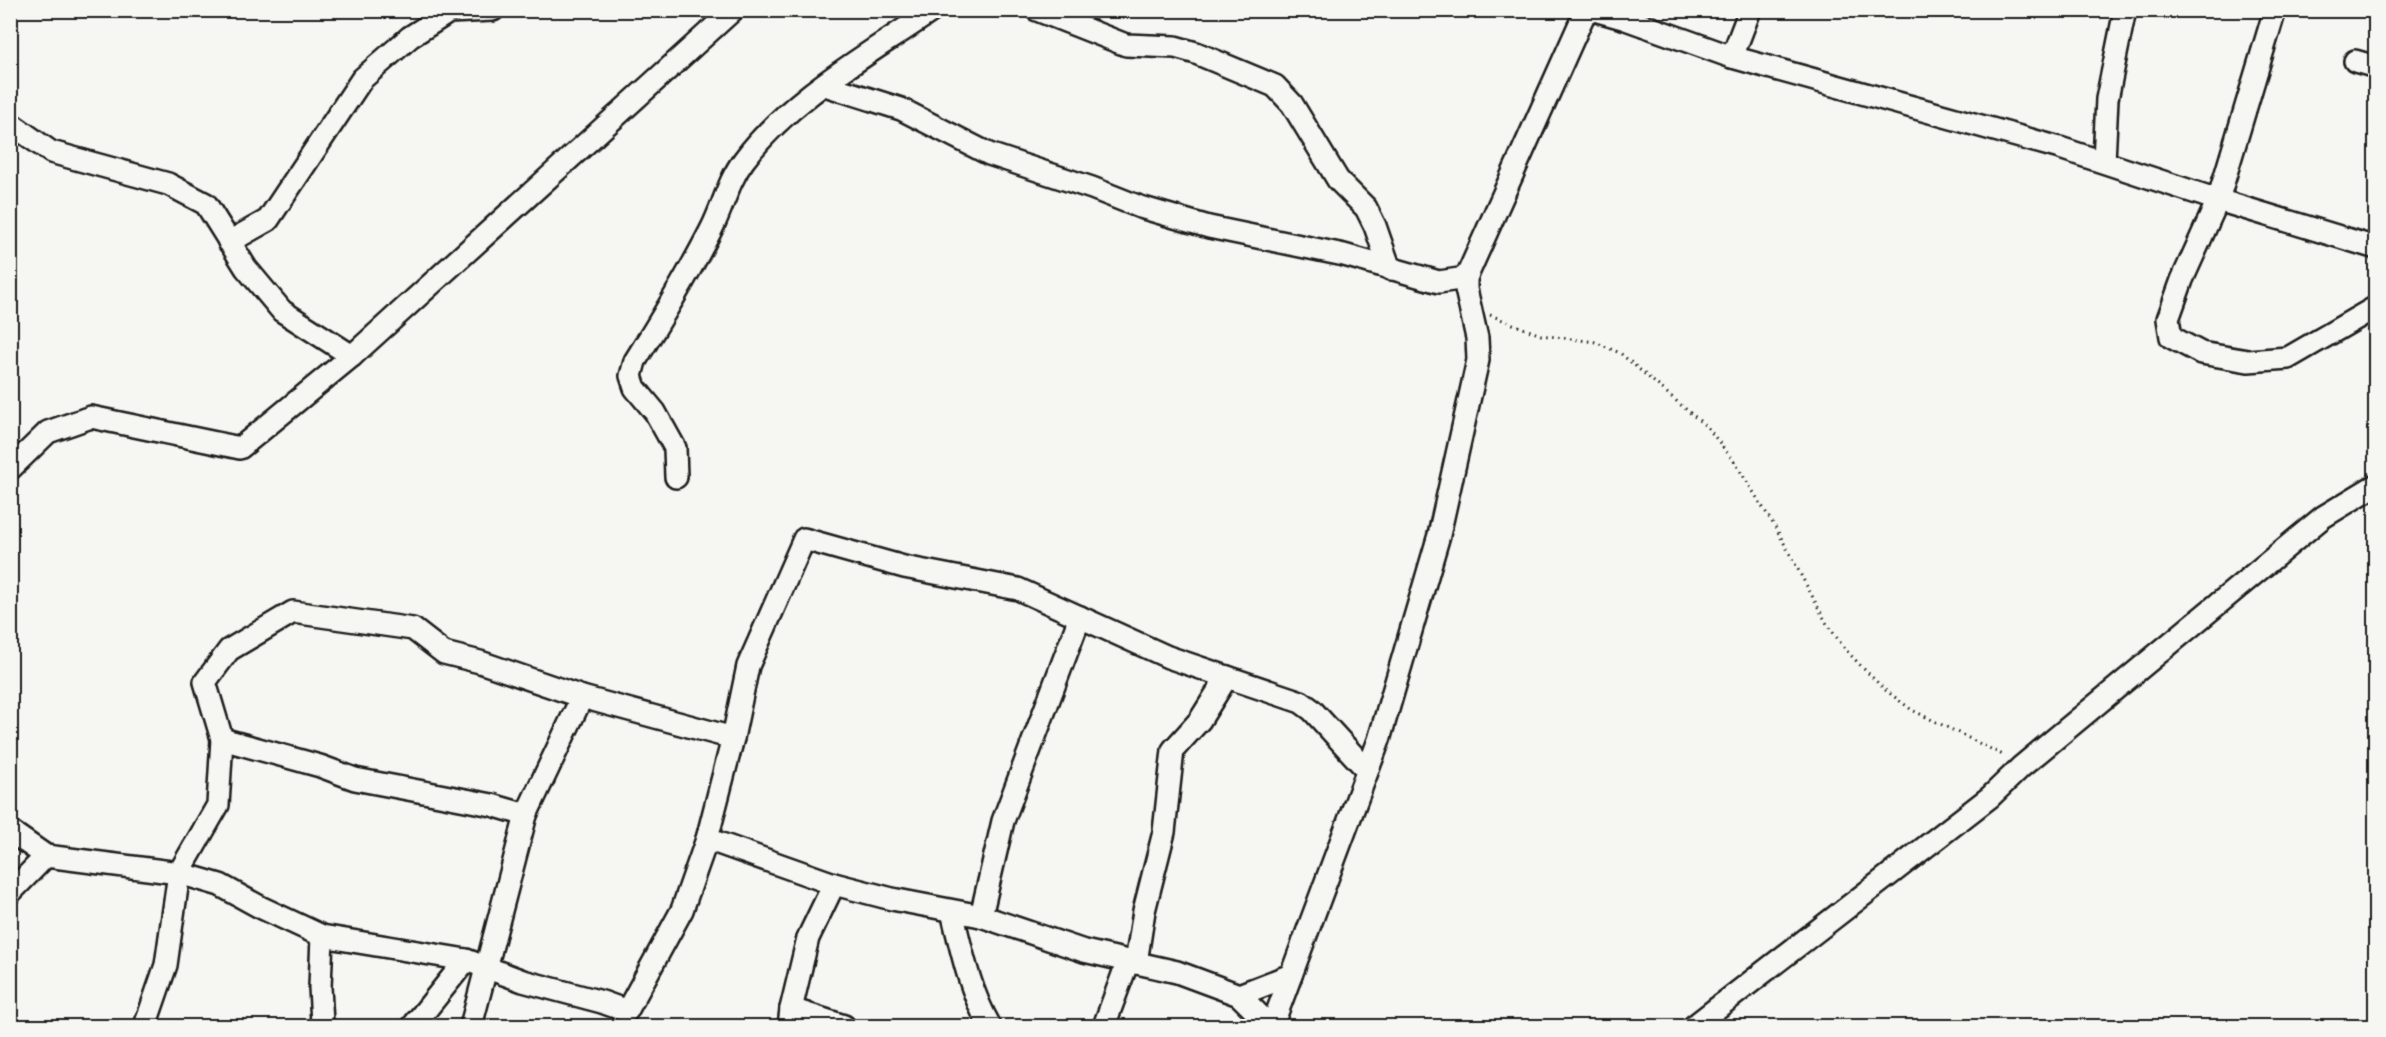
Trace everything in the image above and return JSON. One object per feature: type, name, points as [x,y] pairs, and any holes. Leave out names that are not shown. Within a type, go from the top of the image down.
[{"type":"street","points":[[229,242],[268,220],[362,79],[410,38],[449,12],[493,10]]},
{"type":"street","points":[[10,469],[48,432],[91,417],[240,448],[352,356],[733,10]]},
{"type":"street","points":[[676,477],[675,448],[655,412],[635,388],[631,376],[635,361],[695,262],[713,227],[730,182],[741,162],[771,129],[825,85],[933,10]]},
{"type":"street","points":[[1037,10],[1126,45],[1175,47],[1196,53],[1275,86],[1292,104],[1338,180],[1366,208],[1390,269]]},
{"type":"street","points":[[707,839],[834,884],[892,899],[981,916],[1084,951],[1177,972],[1239,995],[1271,1026],[1378,740],[1438,535],[1478,360],[1477,338],[1466,289],[1466,278],[1586,10]]},
{"type":"street","points":[[1594,10],[1732,57],[2104,161],[2218,200],[2376,248]]},
{"type":"street","points":[[1732,57],[1750,10]]},
{"type":"street","points":[[2104,161],[2107,99],[2125,10]]},
{"type":"street","points":[[2275,10],[2218,200],[2178,290],[2168,319],[2171,337],[2201,354],[2248,361],[2288,358],[2376,307]]},
{"type":"street","points":[[825,85],[901,109],[989,154],[1092,188],[1140,207],[1209,227],[1344,255],[1439,282],[1466,278]]},
{"type":"street","points":[[10,123],[51,152],[168,184],[206,204],[246,268],[282,311],[352,356]]},
{"type":"street","points":[[1694,1026],[1990,797],[2021,767],[2323,517],[2376,485]]},
{"type":"street","points":[[10,831],[46,856],[180,873],[220,885],[322,936],[476,964],[523,981],[602,1002],[627,1019],[682,910],[707,839],[733,738],[748,666],[804,539],[904,567],[1017,590],[1168,657],[1301,702],[1366,769]]},
{"type":"street","points":[[146,1026],[166,965],[180,873],[218,805],[222,739],[205,682],[229,650],[293,612],[413,629],[444,653],[480,662],[582,697],[733,738]]},
{"type":"street","points":[[981,916],[1003,821],[1080,617]]},
{"type":"street","points":[[1104,1026],[1132,962],[1164,832],[1173,750],[1200,720],[1227,677]]},
{"type":"street","points":[[471,1026],[476,964],[526,815],[582,697]]},
{"type":"street","points":[[222,739],[320,766],[355,779],[492,805],[526,815]]},
{"type":"street","points":[[10,893],[46,856]]},
{"type":"street","points":[[834,884],[808,938],[790,1018],[844,1026]]},
{"type":"street","points":[[952,911],[982,1013],[990,1026]]},
{"type":"street","points":[[320,1026],[322,1023],[320,987],[322,936]]},
{"type":"street","points":[[413,1026],[476,964]]},
{"type":"street","points":[[1239,995],[1292,975]]},
{"type":"path","points":[[1472,309],[1541,335],[1595,342],[1620,353],[1708,428],[1736,464],[1777,530],[1827,624],[1845,649],[1863,668],[1884,689],[1912,710],[1991,747],[2021,767]]}]
